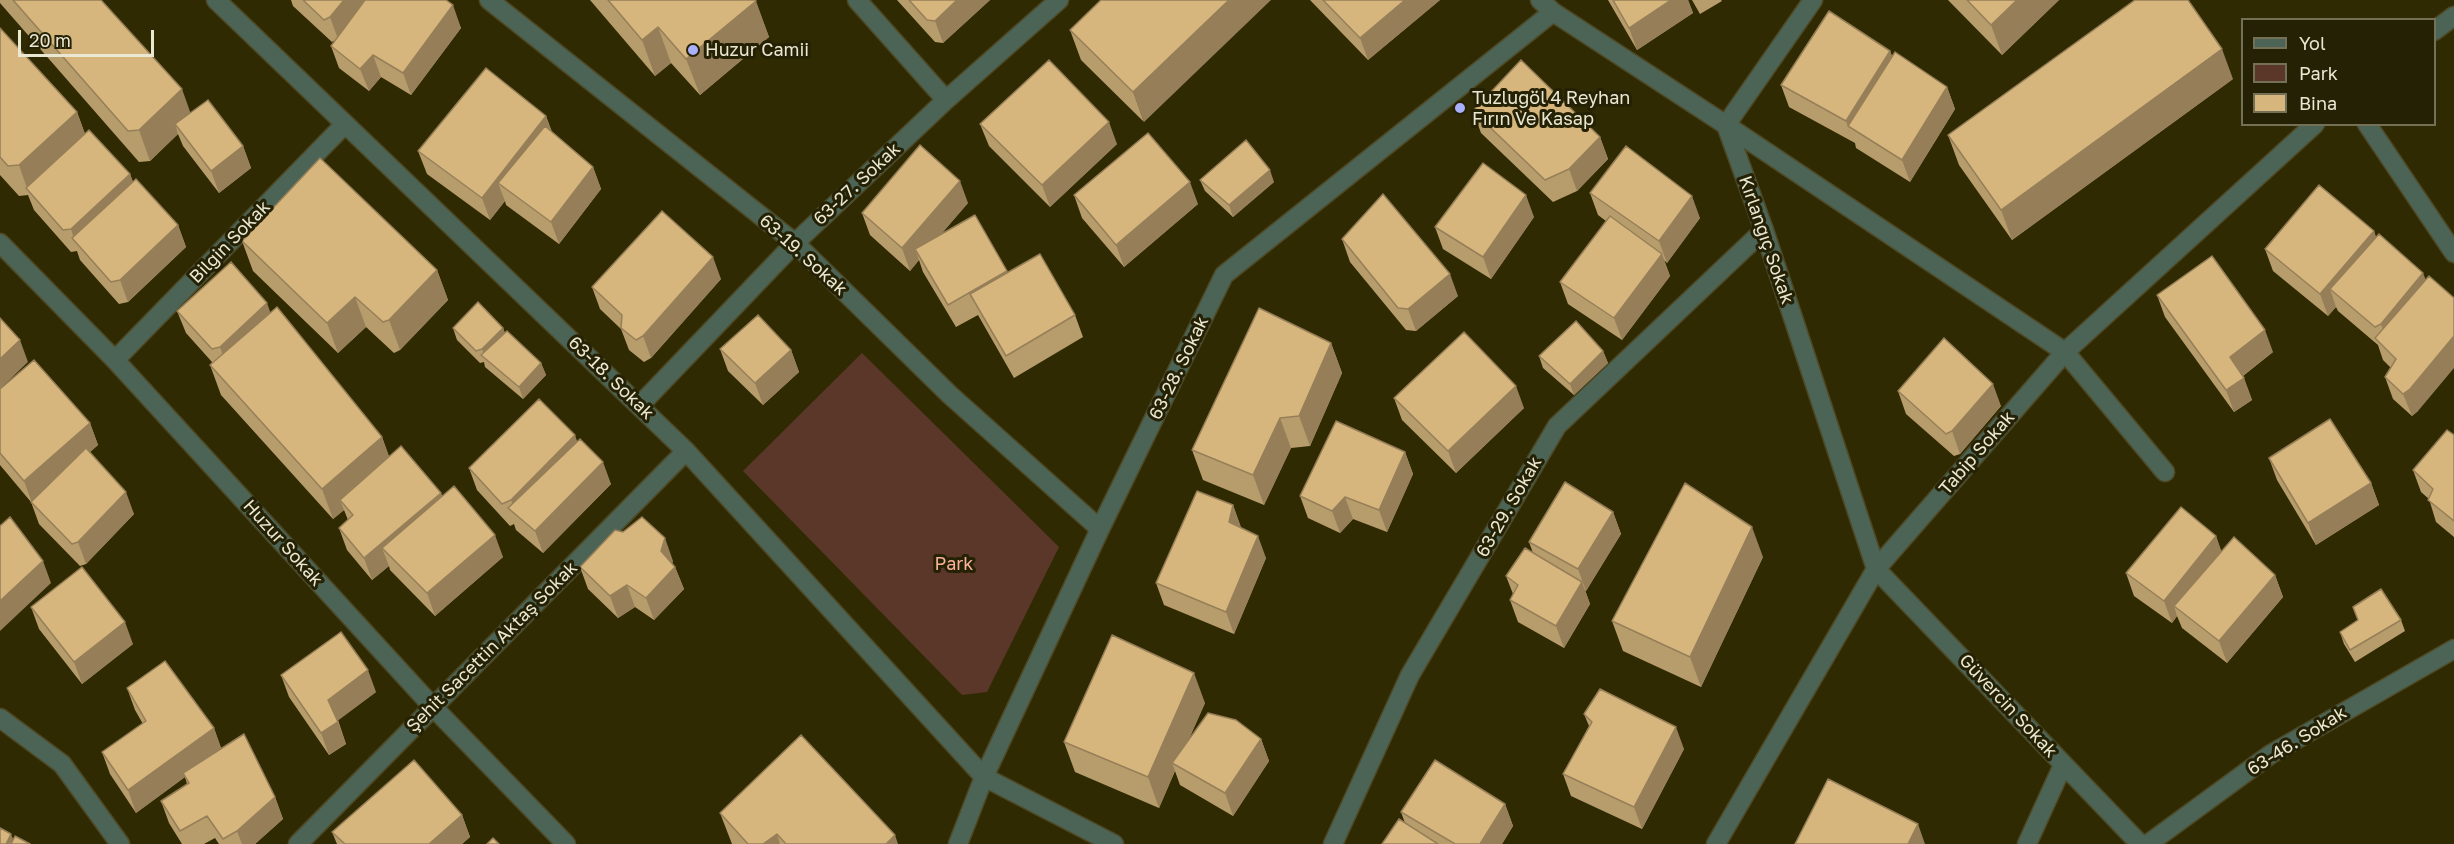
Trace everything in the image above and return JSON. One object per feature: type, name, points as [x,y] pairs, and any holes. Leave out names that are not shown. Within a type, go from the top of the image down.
[{"type":"street","name":"63-19. Sokak","points":[[489,0],[795,243],[950,395],[1100,529]]},
{"type":"street","points":[[857,0],[946,100]]},
{"type":"street","name":"63-27. Sokak","points":[[640,405],[795,243],[946,100],[1059,0]]},
{"type":"street","points":[[1726,125],[1813,0]]},
{"type":"street","name":"63-18. Sokak","points":[[220,1],[686,451],[984,777]]},
{"type":"street","points":[[1546,6],[2065,352],[2165,472]]},
{"type":"street","name":"63-28. Sokak","points":[[958,844],[984,777],[1100,529],[1224,275],[1546,6]]},
{"type":"street","points":[[2436,30],[2454,16]]},
{"type":"street","name":"Bilgin Sokak","points":[[116,360],[345,124]]},
{"type":"street","name":"Kırlangıç Sokak","points":[[1726,125],[1764,230],[1876,569]]},
{"type":"street","name":"Tabip Sokak","points":[[1716,844],[1876,569],[2065,352],[2313,126]]},
{"type":"street","points":[[2368,126],[2454,253]]},
{"type":"street","name":"63-29. Sokak","points":[[1333,844],[1410,675],[1557,426],[1764,230]]},
{"type":"street","name":"Huzur Sokak","points":[[0,243],[116,360],[433,707],[566,844]]},
{"type":"street","name":"Şehit Sacettin Aktaş Sokak","points":[[298,844],[686,451]]},
{"type":"street","name":"Güvercin Sokak","points":[[1876,569],[2140,844]]},
{"type":"street","name":"63-46. Sokak","points":[[2148,844],[2271,754],[2454,649]]},
{"type":"street","points":[[0,718],[63,764],[120,844]]},
{"type":"street","points":[[2027,844],[2063,765]]},
{"type":"street","points":[[984,777],[1114,844]]},
{"type":"green space","name":"Park","points":[[862,353],[1059,547],[987,692],[962,695],[743,471]]},
{"type":"building","points":[[13,0],[101,0],[182,89],[139,130],[128,131]]},
{"type":"building","points":[[303,0],[344,0],[330,17],[324,20]]},
{"type":"building","points":[[365,0],[446,0],[453,5],[403,73],[373,55],[360,69],[331,46]]},
{"type":"building","points":[[608,0],[756,1],[686,59],[658,27],[642,40]]},
{"type":"building","points":[[909,0],[957,0],[935,21],[927,20]]},
{"type":"building","points":[[1101,0],[1229,0],[1133,92],[1070,30]]},
{"type":"building","points":[[1323,0],[1405,0],[1360,38]]},
{"type":"building","points":[[1613,0],[1671,0],[1629,28]]},
{"type":"building","points":[[1967,0],[2017,0],[1991,25]]},
{"type":"building","points":[[2135,0],[2188,0],[2222,49],[2001,210],[1948,135]]},
{"type":"building","points":[[1829,11],[1890,51],[1846,121],[1781,85]]},
{"type":"building","points":[[0,28],[77,112],[19,165],[8,166],[0,157]]},
{"type":"building","points":[[1895,52],[1947,87],[1902,160],[1848,126]]},
{"type":"building","points":[[1049,60],[1109,122],[1042,185],[980,124]]},
{"type":"building","points":[[1521,60],[1600,137],[1569,169],[1545,180],[1473,111]]},
{"type":"building","points":[[486,68],[546,116],[482,198],[418,151]]},
{"type":"building","points":[[208,100],[243,146],[211,171],[175,124]]},
{"type":"building","points":[[545,126],[593,167],[551,222],[498,183]]},
{"type":"building","points":[[89,130],[130,174],[71,229],[63,230],[26,188]]},
{"type":"building","points":[[1148,133],[1190,182],[1116,245],[1074,195]]},
{"type":"building","points":[[1246,140],[1270,170],[1229,205],[1200,180]]},
{"type":"building","points":[[920,145],[960,181],[902,248],[862,213]]},
{"type":"building","points":[[1626,146],[1692,196],[1659,241],[1590,193]]},
{"type":"building","points":[[320,158],[437,270],[389,320],[383,322],[355,297],[327,323],[242,241]]},
{"type":"building","points":[[1483,163],[1526,195],[1483,257],[1435,227]]},
{"type":"building","points":[[136,179],[178,225],[120,280],[111,282],[72,238]]},
{"type":"building","points":[[2319,185],[2374,231],[2320,294],[2265,249]]},
{"type":"building","points":[[1383,194],[1450,274],[1408,309],[1398,308],[1342,239]]},
{"type":"building","points":[[662,211],[713,257],[643,336],[636,340],[621,328],[622,315],[592,287]]},
{"type":"building","points":[[975,215],[1007,271],[948,305],[915,249]]},
{"type":"building","points":[[1610,216],[1662,254],[1614,318],[1560,282]]},
{"type":"building","points":[[2379,234],[2423,273],[2381,324],[2375,327],[2330,289]]},
{"type":"building","points":[[1040,254],[1075,315],[1006,356],[970,294]]},
{"type":"building","points":[[2212,256],[2265,330],[2230,357],[2244,378],[2226,390],[2157,295]]},
{"type":"building","points":[[231,262],[267,303],[220,347],[212,349],[177,311]]},
{"type":"building","points":[[2429,276],[2454,298],[2454,336],[2410,389],[2403,394],[2385,377],[2396,359],[2375,338]]},
{"type":"building","points":[[478,302],[503,328],[482,349],[476,351],[453,328]]},
{"type":"building","points":[[277,307],[382,437],[322,489],[210,365]]},
{"type":"building","points":[[1259,308],[1331,343],[1299,416],[1280,418],[1253,475],[1192,450]]},
{"type":"building","points":[[758,315],[791,350],[755,383],[720,349]]},
{"type":"building","points":[[0,318],[20,340],[0,359]]},
{"type":"building","points":[[1576,321],[1603,351],[1570,384],[1539,356]]},
{"type":"building","points":[[507,331],[541,363],[519,387],[481,355]]},
{"type":"building","points":[[1464,332],[1516,386],[1448,451],[1394,398]]},
{"type":"building","points":[[1944,338],[1993,384],[1952,431],[1946,434],[1898,391]]},
{"type":"building","points":[[34,360],[90,423],[24,481],[0,453],[0,389]]},
{"type":"building","points":[[539,399],[575,435],[511,500],[502,504],[469,468]]},
{"type":"building","points":[[2330,419],[2371,483],[2308,523],[2269,458]]},
{"type":"building","points":[[1336,421],[1405,452],[1379,510],[1345,497],[1332,511],[1300,496]]},
{"type":"building","points":[[2447,430],[2454,435],[2454,521],[2428,500],[2433,489],[2413,470]]},
{"type":"building","points":[[580,439],[603,462],[535,531],[508,508]]},
{"type":"building","points":[[401,446],[441,493],[364,558],[339,528],[353,515],[340,500]]},
{"type":"building","points":[[86,448],[126,492],[78,542],[72,544],[31,502]]},
{"type":"building","points":[[1565,482],[1613,512],[1578,569],[1529,542]]},
{"type":"building","points":[[1685,483],[1752,527],[1690,657],[1612,621]]},
{"type":"building","points":[[454,486],[495,535],[427,593],[382,548]]},
{"type":"building","points":[[1197,491],[1233,505],[1229,522],[1258,536],[1226,612],[1156,583]]},
{"type":"building","points":[[2181,507],[2216,536],[2164,601],[2126,573]]},
{"type":"building","points":[[10,517],[43,561],[0,601],[0,526]]},
{"type":"building","points":[[642,517],[665,538],[661,551],[675,567],[646,598],[627,585],[610,596],[580,567],[615,530],[623,532]]},
{"type":"building","points":[[2234,537],[2275,575],[2219,641],[2174,606]]},
{"type":"building","points":[[1525,548],[1582,582],[1556,626],[1510,600],[1518,585],[1506,576]]},
{"type":"building","points":[[82,567],[125,622],[74,662],[31,607]]},
{"type":"building","points":[[2381,589],[2401,620],[2350,650],[2340,632],[2358,620],[2353,607]]},
{"type":"building","points":[[341,632],[368,670],[328,700],[338,722],[321,733],[281,675]]},
{"type":"building","points":[[1112,635],[1194,673],[1148,777],[1064,742]]},
{"type":"building","points":[[165,661],[214,728],[128,790],[102,752],[146,721],[127,688]]},
{"type":"building","points":[[1600,689],[1676,727],[1634,807],[1563,774],[1592,722],[1584,714]]},
{"type":"building","points":[[1208,713],[1236,720],[1261,739],[1225,793],[1172,763]]},
{"type":"building","points":[[244,734],[275,797],[237,831],[223,839],[207,816],[180,831],[161,801],[189,783],[183,773]]},
{"type":"building","points":[[801,735],[895,835],[886,844],[786,844],[777,834],[763,844],[748,844],[720,813]]},
{"type":"building","points":[[414,760],[462,815],[429,844],[345,844],[332,832]]},
{"type":"building","points":[[1435,760],[1505,804],[1480,844],[1455,844],[1401,812]]},
{"type":"building","points":[[1828,779],[1918,824],[1908,844],[1795,844]]},
{"type":"building","points":[[1399,819],[1438,844],[1382,844]]},
{"type":"building","points":[[0,828],[11,834],[6,844],[0,844]]},
{"type":"building","points":[[15,836],[30,844],[11,844]]},
{"type":"building","points":[[493,838],[499,844],[487,844]]},
{"type":"place","name":"Huzur Camii","points":[[693,50]]},
{"type":"place","name":"Tuzlugöl 4 Reyhan Fırın Ve Kasap","points":[[1460,108]]}]
